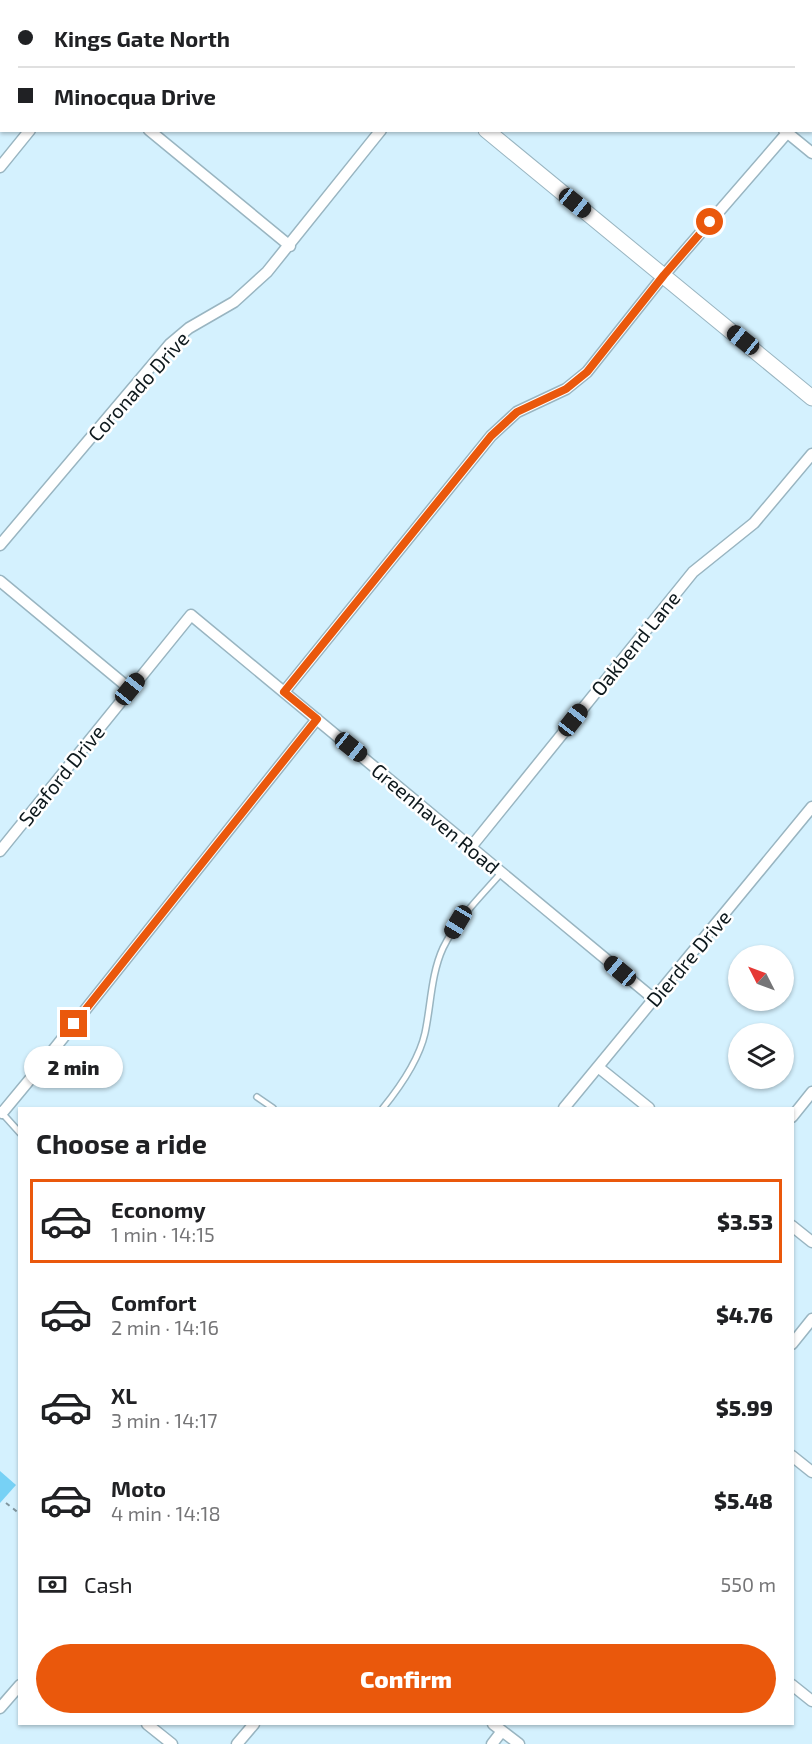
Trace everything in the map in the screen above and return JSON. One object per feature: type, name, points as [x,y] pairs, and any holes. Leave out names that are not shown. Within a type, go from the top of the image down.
[{"type":"main road","points":[[488,132],[812,398]]},
{"type":"street","points":[[0,166],[28,132]]},
{"type":"street","points":[[151,132],[290,246]]},
{"type":"street","name":"Coronado Drive","points":[[0,545],[170,344],[189,328],[241,297],[267,272],[379,132]]},
{"type":"street","points":[[284,692],[491,436],[517,412],[566,389],[587,372],[664,275],[786,132],[812,153]]},
{"type":"street","name":"Oakbend Lane","points":[[471,847],[687,579],[706,560],[754,523],[812,454]]},
{"type":"street","points":[[0,581],[130,689]]},
{"type":"street","name":"Greenhaven Road","points":[[191,615],[654,999]]},
{"type":"street","name":"Seaford Drive","points":[[0,851],[191,615]]},
{"type":"street","points":[[1,1112],[317,719]]},
{"type":"street","name":"Dierdre Drive","points":[[565,1107],[654,999],[808,822],[812,807]]},
{"type":"street","points":[[598,1067],[648,1107]]},
{"type":"street","points":[[794,1114],[812,1092]]},
{"type":"street","points":[[794,1228],[812,1242]]},
{"type":"street","points":[[794,1342],[812,1319]]},
{"type":"street","points":[[794,1458],[812,1472]]},
{"type":"street","points":[[0,1708],[18,1687]]},
{"type":"street","points":[[794,1687],[812,1701]]},
{"type":"street","points":[[148,1725],[172,1744]]},
{"type":"street","points":[[237,1744],[253,1725]]},
{"type":"street","points":[[492,1744],[498,1727],[519,1744]]},
{"type":"lane","points":[[384,1107],[397,1091],[424,1036],[436,970],[443,949],[458,922],[502,872]]},
{"type":"lane","points":[[257,1097],[272,1107]]},
{"type":"lane","points":[[1,1112],[18,1131]]},
{"type":"path","points":[[6,1503],[18,1512]]},
{"type":"building","points":[[0,1471],[16,1485],[0,1503]]},
{"type":"route","points":[[74,1024],[317,719],[284,692],[491,436],[517,412],[566,389],[587,372],[664,275],[710,222]]}]
